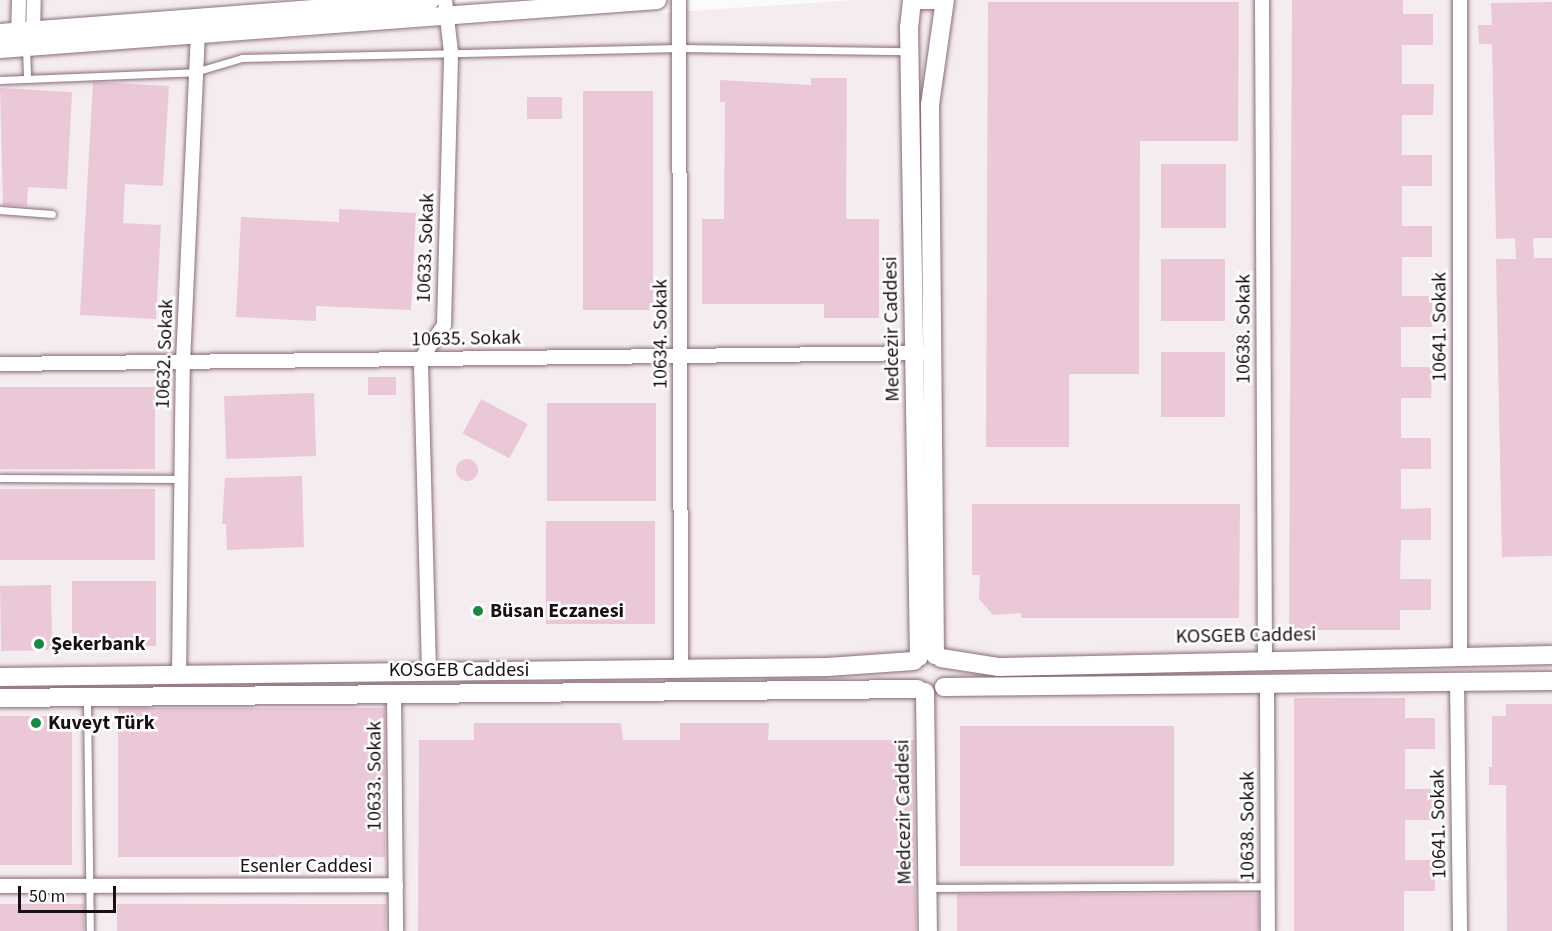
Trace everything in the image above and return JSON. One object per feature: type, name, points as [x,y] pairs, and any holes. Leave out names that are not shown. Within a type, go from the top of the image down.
[{"type":"main road","points":[[18,41],[430,0]]},
{"type":"main road","points":[[18,41],[198,34],[446,8],[657,0]]},
{"type":"main road","points":[[914,0],[935,0]]},
{"type":"main road","name":"Medcezir Caddesi","points":[[914,0],[911,51],[914,353],[927,658]]},
{"type":"main road","name":"Medcezir Caddesi","points":[[928,931],[921,691],[911,679],[927,658],[933,353],[930,105],[945,0]]},
{"type":"main road","name":"KOSGEB Caddesi","points":[[0,677],[681,668],[927,658],[999,667],[1265,658],[1460,654],[1552,655]]},
{"type":"main road","points":[[927,658],[948,669],[944,687],[1552,681]]},
{"type":"main road","name":"KOSGEB Caddesi","points":[[0,698],[394,692],[921,691],[944,687]]},
{"type":"street","points":[[18,41],[19,0]]},
{"type":"street","points":[[18,41],[34,0]]},
{"type":"street","name":"10634. Sokak","points":[[679,0],[681,668]]},
{"type":"street","name":"10638. Sokak","points":[[1262,0],[1265,658]]},
{"type":"street","name":"10641. Sokak","points":[[1460,0],[1460,654]]},
{"type":"street","name":"10633. Sokak","points":[[420,359],[444,325],[451,52],[446,8]]},
{"type":"street","name":"10632. Sokak","points":[[179,676],[183,362],[198,34]]},
{"type":"street","name":"10635. Sokak","points":[[0,364],[933,353]]},
{"type":"street","points":[[420,359],[429,670]]},
{"type":"street","name":"10641. Sokak","points":[[1457,681],[1460,931]]},
{"type":"street","name":"10638. Sokak","points":[[1267,685],[1268,931]]},
{"type":"street","name":"10633. Sokak","points":[[394,692],[396,931]]},
{"type":"street","name":"Esenler Caddesi","points":[[0,886],[396,885]]},
{"type":"lane","points":[[18,41],[27,79]]},
{"type":"lane","points":[[0,80],[195,72],[242,58],[679,48],[911,51]]},
{"type":"lane","points":[[0,210],[52,214]]},
{"type":"lane","points":[[0,478],[182,479]]},
{"type":"lane","points":[[87,695],[90,931]]},
{"type":"lane","points":[[928,888],[1268,886]]},
{"type":"shaded area","points":[[0,0],[253,0],[0,19]]},
{"type":"shaded area","points":[[854,0],[1552,0],[1552,931],[0,931],[0,58]]},
{"type":"building","points":[[1292,0],[1403,0],[1403,14],[1433,14],[1433,45],[1402,45],[1402,84],[1434,84],[1433,115],[1402,115],[1402,155],[1432,155],[1432,186],[1402,186],[1402,226],[1432,226],[1432,257],[1402,257],[1402,296],[1432,296],[1432,327],[1401,327],[1401,367],[1432,367],[1431,398],[1401,398],[1401,438],[1431,438],[1431,469],[1401,469],[1401,509],[1431,508],[1431,540],[1401,540],[1400,579],[1431,579],[1431,610],[1400,610],[1400,630],[1289,630]]},
{"type":"building","points":[[988,2],[1239,2],[1238,141],[1140,141],[1139,374],[1069,374],[1069,447],[986,447]]},
{"type":"building","points":[[1552,2],[1552,238],[1533,238],[1534,258],[1552,258],[1552,556],[1502,557],[1496,259],[1516,259],[1515,238],[1496,239],[1492,44],[1479,44],[1478,25],[1492,25],[1491,3]]},
{"type":"building","points":[[811,78],[847,78],[846,219],[879,219],[879,318],[824,318],[824,304],[702,304],[702,219],[724,219],[725,102],[720,102],[720,80],[811,85]]},
{"type":"building","points":[[93,82],[169,86],[163,186],[125,184],[123,223],[161,225],[156,319],[80,315]]},
{"type":"building","points":[[0,88],[72,92],[67,189],[28,187],[27,206],[3,205]]},
{"type":"building","points":[[583,91],[653,91],[653,310],[583,310]]},
{"type":"building","points":[[527,97],[562,97],[562,119],[527,119]]},
{"type":"building","points":[[1161,164],[1226,164],[1226,228],[1161,228]]},
{"type":"building","points":[[339,209],[416,213],[411,310],[316,306],[316,321],[236,317],[241,217],[339,222]]},
{"type":"building","points":[[1161,259],[1225,259],[1225,321],[1161,321]]},
{"type":"building","points":[[1161,352],[1225,352],[1225,417],[1161,417]]},
{"type":"building","points":[[368,377],[396,377],[396,395],[368,395]]},
{"type":"building","points":[[0,387],[155,387],[155,469],[0,469]]},
{"type":"building","points":[[314,393],[316,456],[226,459],[224,396]]},
{"type":"building","points":[[481,399],[528,424],[509,458],[463,433]]},
{"type":"building","points":[[547,403],[656,403],[656,501],[547,501]]},
{"type":"building","points":[[467,459],[475,462],[478,470],[475,478],[467,481],[459,478],[456,470],[459,462]]},
{"type":"building","points":[[302,476],[304,547],[227,550],[226,524],[222,524],[225,478]]},
{"type":"building","points":[[0,489],[155,489],[155,560],[0,560]]},
{"type":"building","points":[[972,504],[1240,504],[1239,618],[1021,618],[1021,613],[993,615],[979,599],[980,575],[972,575]]},
{"type":"building","points":[[546,521],[655,521],[655,624],[546,624]]},
{"type":"building","points":[[72,581],[156,581],[156,646],[72,646]]},
{"type":"building","points":[[51,585],[52,650],[1,651],[0,586]]},
{"type":"building","points":[[1294,698],[1405,698],[1405,718],[1435,718],[1435,749],[1405,749],[1405,789],[1435,789],[1435,820],[1405,820],[1405,860],[1435,860],[1435,891],[1404,891],[1404,931],[1294,931]]},
{"type":"building","points":[[1506,704],[1552,704],[1552,931],[1507,931],[1506,785],[1489,785],[1489,767],[1492,767],[1492,716],[1506,716]]},
{"type":"building","points":[[118,708],[385,708],[385,857],[118,857]]},
{"type":"building","points":[[0,716],[72,716],[72,865],[0,865]]},
{"type":"building","points":[[474,723],[621,723],[623,740],[680,740],[680,723],[769,723],[768,740],[914,740],[916,931],[418,931],[419,740],[474,740]]},
{"type":"building","points":[[960,726],[1174,726],[1174,866],[960,866]]},
{"type":"building","points":[[957,894],[1259,894],[1259,931],[957,931]]},
{"type":"building","points":[[0,904],[84,904],[84,931],[0,931]]},
{"type":"building","points":[[117,904],[386,904],[386,931],[117,931]]},
{"type":"place","name":"Büsan Eczanesi","points":[[478,611]]},
{"type":"place","name":"Şekerbank","points":[[39,644]]},
{"type":"place","name":"Kuveyt Türk","points":[[36,723]]}]
